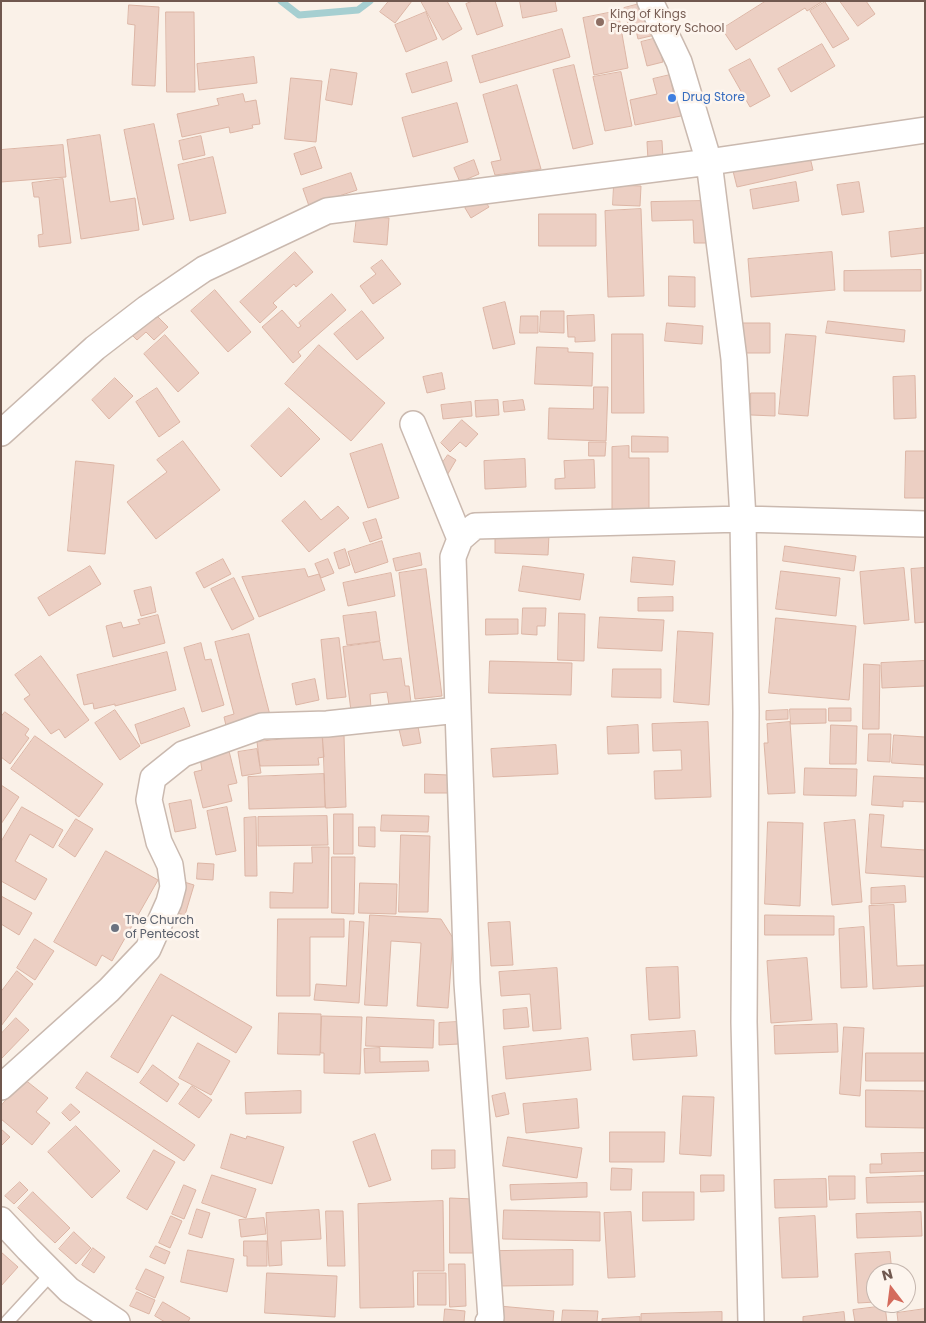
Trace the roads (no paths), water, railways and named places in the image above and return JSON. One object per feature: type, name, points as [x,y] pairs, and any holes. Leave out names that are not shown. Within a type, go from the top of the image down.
[{"type":"street","points":[[650,1],[679,62],[709,162],[734,359],[743,519],[746,702],[744,1022],[751,1322]]},
{"type":"street","points":[[1,433],[95,348],[147,308],[204,269],[327,211],[709,162],[925,130]]},
{"type":"street","points":[[413,424],[460,539]]},
{"type":"street","points":[[488,1322],[491,1318],[467,983],[453,557],[460,539],[475,526],[743,519],[925,524]]},
{"type":"street","points":[[1,1087],[109,990],[148,949],[169,902],[173,887],[170,865],[159,842],[150,800],[153,778],[183,754],[262,726],[327,724],[458,710]]},
{"type":"street","points":[[1,1220],[69,1290],[117,1322]]},
{"type":"lane","points":[[7,1322],[52,1273]]},
{"type":"waterway","points":[[281,1],[299,15],[358,10],[370,1]]},
{"type":"place","name":"King of Kings Preparatory School","points":[[600,22]]},
{"type":"place","name":"Drug Store","points":[[672,98]]},
{"type":"place","name":"The Church of Pentecost","points":[[115,928]]}]
